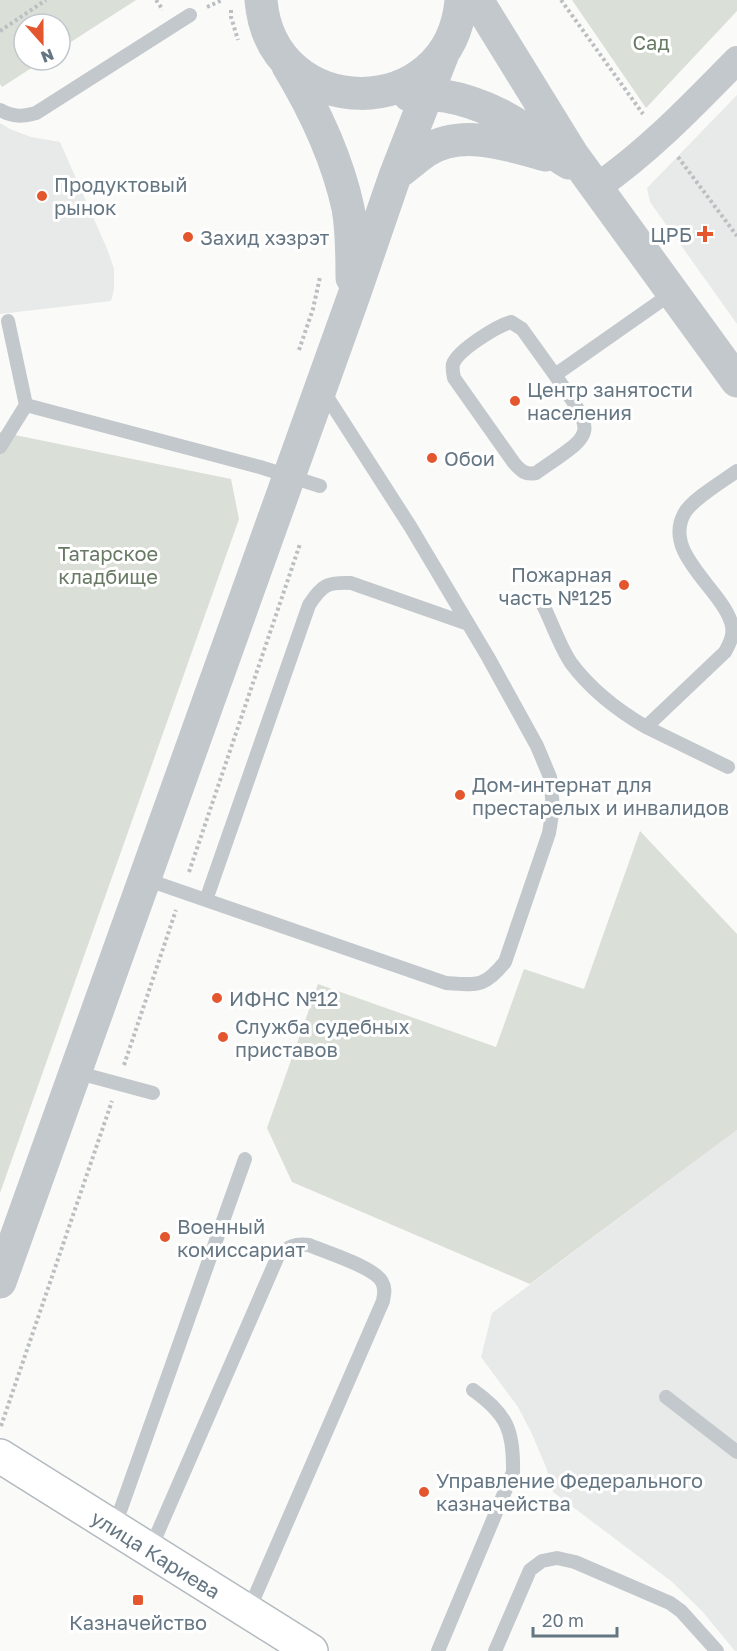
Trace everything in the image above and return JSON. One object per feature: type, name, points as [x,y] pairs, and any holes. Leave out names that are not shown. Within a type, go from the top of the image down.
[{"type":"main road","name":"улица Кариева","points":[[0,1456],[311,1651]]},
{"type":"street","points":[[261,0],[267,28],[300,86],[338,168],[348,210],[353,297]]},
{"type":"street","points":[[0,1282],[395,176],[444,51],[454,33],[461,0]]},
{"type":"street","points":[[477,0],[550,120],[737,381]]},
{"type":"street","points":[[357,95],[382,92],[406,84],[428,70],[444,51]]},
{"type":"street","points":[[282,56],[308,80],[340,92],[389,96],[429,93],[489,108],[527,131],[560,159],[593,182]]},
{"type":"street","points":[[593,182],[616,174],[733,72]]},
{"type":"street","points":[[395,176],[427,150],[457,140],[494,141],[560,159]]},
{"type":"lane","points":[[0,110],[10,116],[22,117],[36,113],[190,15]]},
{"type":"lane","points":[[555,375],[673,292]]},
{"type":"lane","points":[[0,447],[26,405],[8,321]]},
{"type":"lane","points":[[511,322],[522,329],[555,375],[583,415],[586,425],[584,435],[578,443],[536,473],[529,474],[521,472],[514,463],[454,378],[452,370],[459,354],[501,325],[511,322]]},
{"type":"lane","points":[[145,879],[446,983],[476,985],[493,977],[504,962],[549,833],[553,808],[550,777],[537,746],[468,624],[410,526],[321,387]]},
{"type":"lane","points":[[26,405],[320,486]]},
{"type":"lane","points":[[646,727],[725,652],[732,639],[732,623],[683,552],[679,532],[684,513],[700,497],[737,471]]},
{"type":"lane","points":[[206,900],[309,605],[320,589],[334,582],[351,583],[468,624]]},
{"type":"lane","points":[[542,603],[570,661],[594,690],[621,712],[646,727],[728,767]]},
{"type":"lane","points":[[75,1072],[153,1093]]},
{"type":"lane","points":[[114,1528],[245,1159]]},
{"type":"lane","points":[[150,1550],[278,1256],[287,1248],[298,1244],[309,1245],[371,1271],[382,1280],[385,1291],[383,1301],[248,1612]]},
{"type":"lane","points":[[438,1651],[513,1472],[514,1446],[505,1420],[491,1403],[473,1390]]},
{"type":"lane","points":[[666,1397],[737,1452]]},
{"type":"lane","points":[[495,1651],[530,1570],[542,1561],[557,1558],[575,1562],[670,1603],[681,1611],[717,1651]]},
{"type":"path","points":[[0,31],[46,0]]},
{"type":"path","points":[[230,0],[231,17],[241,47]]},
{"type":"path","points":[[561,0],[649,122],[737,236]]},
{"type":"path","points":[[298,354],[313,309],[322,269]]},
{"type":"path","points":[[0,1430],[300,542]]},
{"type":"shaded area","name":"ЦРБ","points":[[737,95],[737,324],[650,202],[647,188]]},
{"type":"shaded area","name":"Продуктовый рынок","points":[[0,123],[31,137],[60,142],[114,269],[114,289],[111,301],[0,314]]},
{"type":"shaded area","points":[[737,1130],[737,1651],[735,1651],[702,1611],[671,1581],[553,1492],[546,1467],[518,1407],[481,1357],[492,1313]]},
{"type":"green space","points":[[0,0],[136,0],[72,41],[72,12],[12,12],[12,72],[25,72],[2,87],[0,84]]},
{"type":"green space","name":"Сад","points":[[572,0],[737,0],[737,11],[646,108]]},
{"type":"green space","name":"Татарское кладбище","points":[[0,432],[231,479],[239,519],[0,1193]]},
{"type":"green space","points":[[640,831],[737,934],[737,1130],[530,1284],[292,1182],[267,1128],[318,984],[496,1047],[524,969],[584,989]]},
{"type":"place","name":"Продуктовый рынок","points":[[42,196]]},
{"type":"place","name":"ЦРБ","points":[[705,234]]},
{"type":"place","name":"Захид хэзрэт","points":[[188,237]]},
{"type":"place","name":"Центр занятости населения","points":[[515,401]]},
{"type":"place","name":"Обои","points":[[432,458]]},
{"type":"place","name":"Пожарная часть №125","points":[[624,585]]},
{"type":"place","name":"Дом-интернат для престарелых и инвалидов","points":[[460,795]]},
{"type":"place","name":"ИФНС №12","points":[[217,998]]},
{"type":"place","name":"Служба судебных приставов","points":[[223,1037]]},
{"type":"place","name":"Военный комиссариат","points":[[165,1237]]},
{"type":"place","name":"Управление Федерального казначейства","points":[[424,1492]]},
{"type":"place","name":"Казначейство","points":[[138,1600]]}]
